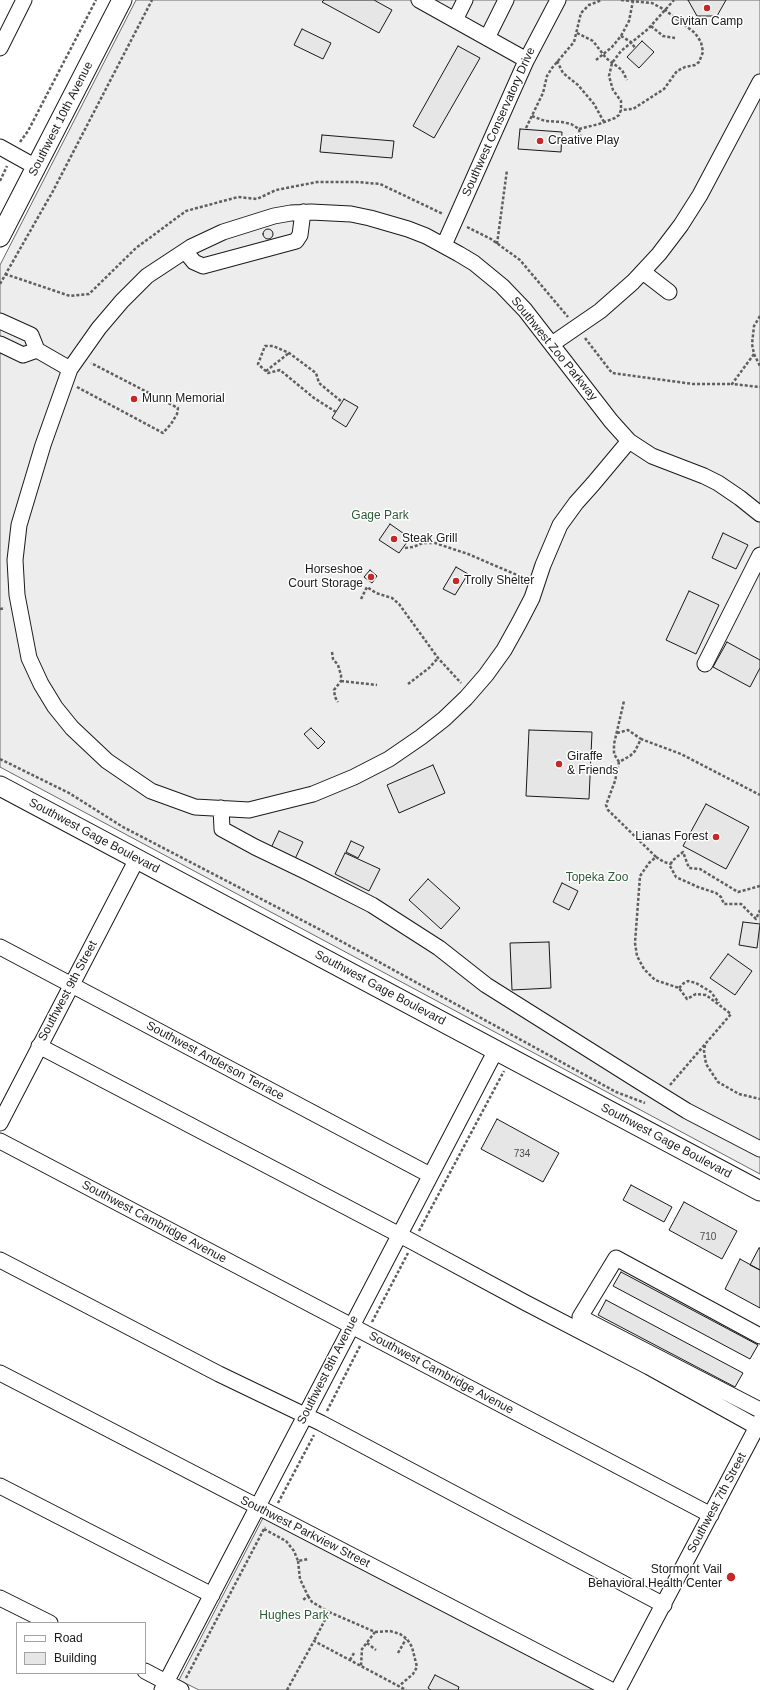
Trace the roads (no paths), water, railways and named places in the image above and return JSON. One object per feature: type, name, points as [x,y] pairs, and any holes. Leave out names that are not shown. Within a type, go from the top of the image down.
[{"type":"main road","name":"Southwest 10th Avenue","points":[[0,237],[122,0]]},
{"type":"main road","name":"Southwest Gage Boulevard","points":[[0,786],[760,1191]]},
{"type":"street","points":[[0,48],[24,0]]},
{"type":"street","points":[[419,0],[526,61]]},
{"type":"street","points":[[455,20],[465,0]]},
{"type":"street","points":[[487,38],[506,0]]},
{"type":"street","name":"Southwest Conservatory Drive","points":[[444,245],[526,61],[558,0]]},
{"type":"street","points":[[552,344],[600,311],[643,272],[681,225],[700,195],[760,82]]},
{"type":"street","points":[[0,147],[36,167]]},
{"type":"street","points":[[185,251],[194,262],[203,266],[296,241],[300,235],[303,212]]},
{"type":"street","name":"Southwest Zoo Parkway","points":[[629,441],[594,484],[576,503],[560,525],[532,598],[504,650],[471,692],[444,719],[389,759],[333,786],[292,800],[249,810],[195,806],[151,791],[107,761],[86,742],[55,707],[41,684],[29,658],[17,595],[15,560],[18,525],[42,445],[70,369],[99,328],[122,301],[147,276],[185,251],[223,232],[274,216],[303,212],[330,212],[370,218],[408,229],[444,245],[474,263],[502,286],[525,310],[611,421],[629,441],[652,456],[718,483],[760,514]]},
{"type":"street","points":[[643,272],[669,292]]},
{"type":"street","points":[[0,321],[31,335],[37,350],[70,369]]},
{"type":"street","points":[[0,344],[23,355],[37,350]]},
{"type":"street","points":[[705,664],[760,555]]},
{"type":"street","points":[[221,808],[222,829],[372,905],[439,948],[486,984],[643,1084],[687,1111],[760,1149]]},
{"type":"street","name":"Southwest 9th Street","points":[[0,1123],[137,859]]},
{"type":"street","name":"Southwest Anderson Terrace","points":[[0,947],[430,1175]]},
{"type":"street","points":[[39,1046],[758,1424]]},
{"type":"street","name":"Southwest 8th Avenue","points":[[164,1686],[430,1175],[503,1054]]},
{"type":"street","name":"Southwest Cambridge Avenue","points":[[0,1141],[711,1515]]},
{"type":"street","points":[[760,1336],[616,1258],[580,1317],[760,1410]]},
{"type":"street","points":[[0,1260],[219,1374],[321,1423],[664,1605]]},
{"type":"street","name":"Southwest Parkview Street","points":[[0,1373],[611,1690]]},
{"type":"street","name":"Southwest 7th Street","points":[[618,1690],[758,1424]]},
{"type":"street","points":[[0,1486],[212,1595]]},
{"type":"street","points":[[0,1598],[48,1622]]},
{"type":"street","points":[[146,1672],[164,1686],[181,1690]]},
{"type":"place","name":"Civitan Camp","points":[[707,8]]},
{"type":"place","name":"Creative Play","points":[[540,141]]},
{"type":"place","name":"Munn Memorial","points":[[134,399]]},
{"type":"place","name":"Steak Grill","points":[[394,539]]},
{"type":"place","name":"Horseshoe Court Storage","points":[[371,577]]},
{"type":"place","name":"Trolly Shelter","points":[[456,581]]},
{"type":"place","name":"Giraffe & Friends","points":[[559,764]]},
{"type":"place","name":"Lianas Forest","points":[[716,837]]},
{"type":"place","name":"Stormont Vail Behavioral Health Center","points":[[731,1577]]},
{"type":"park label","name":"Gage Park","points":[[380,516]]},
{"type":"park label","name":"Topeka Zoo","points":[[597,878]]},
{"type":"park label","name":"Hughes Park","points":[[294,1616]]}]
